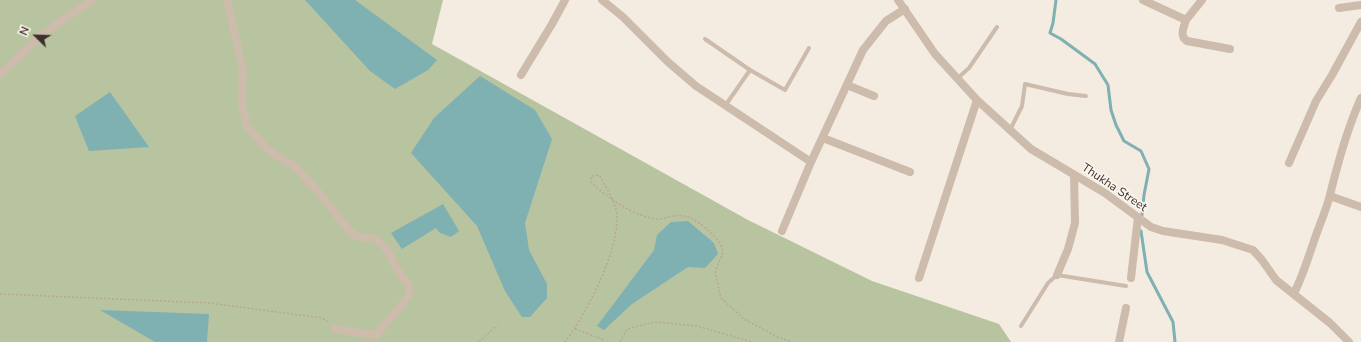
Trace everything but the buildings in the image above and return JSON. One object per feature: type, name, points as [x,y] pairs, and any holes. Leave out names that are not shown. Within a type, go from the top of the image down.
[{"type":"street","points":[[0,74],[16,62],[41,36],[93,0]]},
{"type":"street","points":[[227,0],[243,70],[242,103],[247,126],[267,149],[295,167],[322,196],[355,237],[369,237],[384,245],[408,284],[410,290],[408,297],[376,335],[335,329]]},
{"type":"street","points":[[521,75],[565,0]]},
{"type":"street","points":[[602,0],[623,17],[663,57],[696,86],[811,162]]},
{"type":"street","name":"Thukha Street","points":[[898,0],[936,54],[977,100],[1030,149],[1105,193],[1143,222],[1163,231],[1222,240],[1252,250],[1262,260],[1276,280],[1330,323],[1349,342]]},
{"type":"street","points":[[1143,0],[1186,20]]},
{"type":"street","points":[[1202,0],[1186,20],[1182,35],[1184,40],[1230,49]]},
{"type":"street","points":[[1339,8],[1361,5]]},
{"type":"street","points":[[782,231],[811,162],[863,50],[886,21],[905,9]]},
{"type":"street","points":[[1289,163],[1316,102],[1361,22]]},
{"type":"street","points":[[847,85],[874,96]]},
{"type":"street","points":[[1294,293],[1300,282],[1330,196],[1332,180],[1345,139],[1361,98]]},
{"type":"street","points":[[919,278],[977,100]]},
{"type":"street","points":[[823,138],[910,172]]},
{"type":"street","points":[[1057,275],[1068,249],[1075,223],[1074,174]]},
{"type":"street","points":[[1330,196],[1361,208]]},
{"type":"street","points":[[1131,278],[1138,217]]},
{"type":"street","points":[[1120,342],[1126,308]]},
{"type":"lane","points":[[958,78],[969,68],[997,27]]},
{"type":"lane","points":[[705,39],[750,70],[785,90],[810,48]]},
{"type":"lane","points":[[725,106],[750,70]]},
{"type":"lane","points":[[1010,131],[1022,106],[1025,84],[1068,94],[1086,96]]},
{"type":"lane","points":[[1021,326],[1048,283],[1057,275],[1126,286]]},
{"type":"path","points":[[566,342],[591,303],[608,261],[615,233],[617,215],[614,200],[600,176],[595,175],[591,177],[590,182],[600,191],[614,200],[632,212],[657,219],[684,216],[698,222],[719,241],[723,252],[715,272],[721,298],[744,319],[778,337],[792,342]]},
{"type":"path","points":[[0,294],[209,303],[322,318],[335,329]]},
{"type":"path","points":[[620,342],[627,329],[654,322],[697,326],[752,342]]},
{"type":"path","points":[[479,342],[496,325]]},
{"type":"path","points":[[575,329],[602,339],[604,342]]},
{"type":"green space","points":[[0,0],[443,0],[432,44],[748,220],[872,281],[999,324],[1011,342],[0,342]]},
{"type":"water","points":[[305,0],[355,0],[437,60],[428,70],[395,89],[370,71]]},
{"type":"water","points":[[480,76],[535,110],[552,139],[525,223],[529,250],[547,284],[547,298],[530,317],[522,317],[505,291],[477,226],[411,153],[434,118]]},
{"type":"water","points":[[110,92],[149,147],[89,151],[75,116]]},
{"type":"water","points":[[443,204],[459,231],[451,237],[440,233],[436,228],[402,249],[391,233]]},
{"type":"water","points":[[688,221],[714,243],[718,254],[705,268],[688,267],[632,304],[604,330],[597,326],[654,250],[657,235],[671,222]]},
{"type":"water","points":[[100,310],[209,314],[207,342],[155,342]]},
{"type":"waterway","points":[[1056,0],[1050,33],[1061,39],[1095,64],[1108,85],[1111,110],[1124,141],[1141,151],[1149,169],[1142,215]]},
{"type":"waterway","points":[[1141,231],[1147,272],[1173,322],[1175,342]]}]
